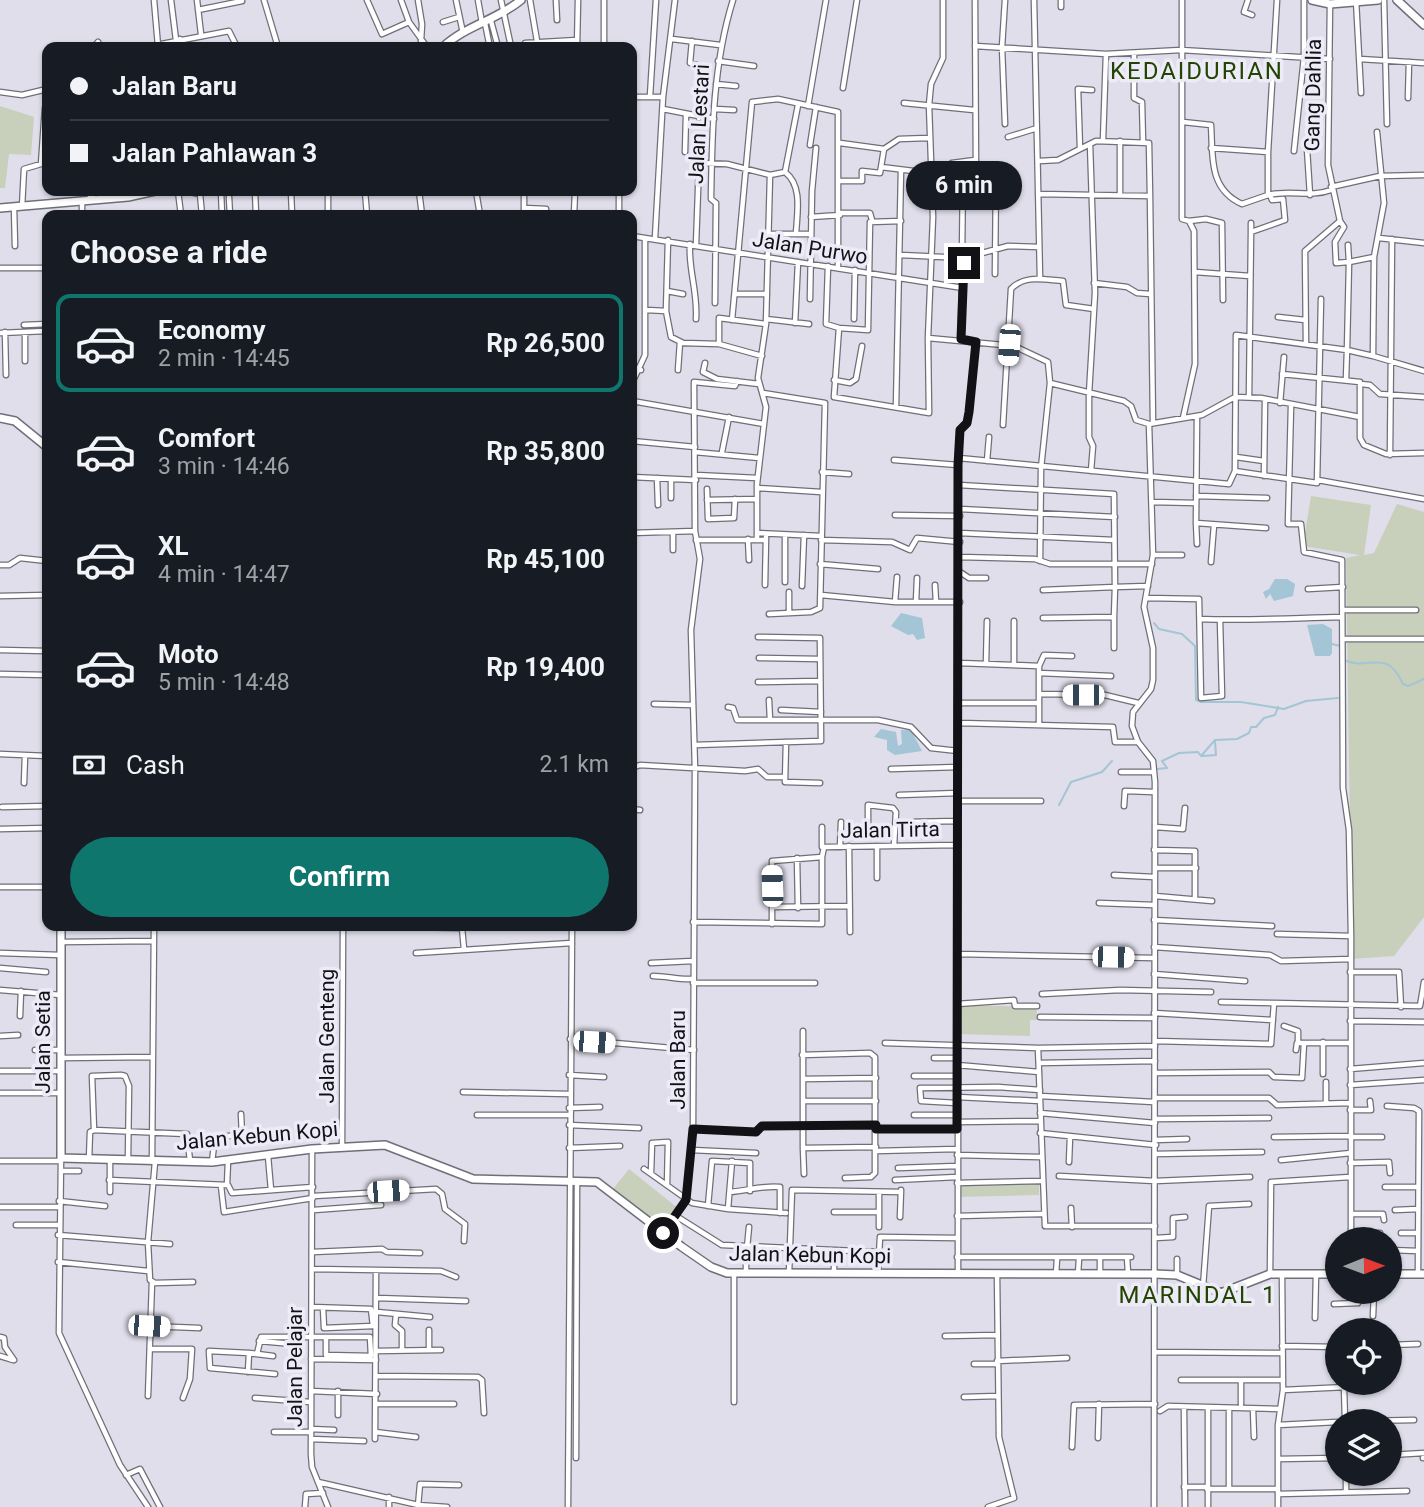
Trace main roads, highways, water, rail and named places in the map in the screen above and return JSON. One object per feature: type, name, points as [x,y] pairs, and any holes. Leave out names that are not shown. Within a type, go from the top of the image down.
[{"type":"main road","points":[[449,42],[503,15],[512,4],[521,0]]},
{"type":"main road","points":[[1312,0],[1330,4],[1378,0]]},
{"type":"main road","points":[[1397,0],[1406,5],[1424,25]]},
{"type":"main road","points":[[0,208],[18,208],[89,196],[132,196]]},
{"type":"main road","points":[[0,418],[15,421],[42,443]]},
{"type":"main road","name":"Jalan Setia","points":[[61,931],[61,1160]]},
{"type":"main road","name":"Jalan Kebun Kopi","points":[[61,1160],[212,1162],[312,1149],[385,1145],[473,1178],[573,1180],[605,1186],[663,1233],[711,1267],[734,1273],[1155,1274],[1177,1275],[1203,1288],[1221,1293],[1270,1274],[1325,1274]]},
{"type":"main road","points":[[1402,1274],[1421,1274]]},
{"type":"water","points":[[1275,579],[1287,579],[1295,584],[1293,596],[1274,601],[1270,594],[1266,599],[1263,592],[1269,589]]},
{"type":"water","points":[[901,613],[922,618],[925,638],[917,640],[913,634],[908,635],[891,626]]},
{"type":"water","points":[[1323,624],[1332,629],[1332,653],[1330,656],[1315,656],[1307,625]]},
{"type":"water","points":[[881,729],[896,732],[898,746],[902,744],[901,730],[911,730],[922,751],[895,755],[887,750],[887,740],[874,737]]},
{"type":"waterway","points":[[1154,623],[1159,629],[1182,634],[1195,646],[1196,700],[1241,702],[1284,709],[1306,701],[1338,698]]},
{"type":"waterway","points":[[1332,644],[1340,646],[1341,657]]},
{"type":"waterway","points":[[1344,660],[1353,663],[1383,663],[1390,666],[1403,684],[1408,686],[1424,679]]},
{"type":"waterway","points":[[1157,769],[1167,768],[1162,761],[1179,753],[1198,752],[1201,756],[1215,740],[1237,739],[1249,733],[1251,727],[1256,727],[1264,718],[1275,715],[1278,707]]},
{"type":"waterway","points":[[1202,756],[1216,755],[1215,741]]},
{"type":"waterway","points":[[1059,805],[1071,782],[1102,772],[1112,761]]},
{"type":"district","name":"KEDAIDURIAN","points":[[1197,71]]},
{"type":"district","name":"MARINDAL 1","points":[[1198,1295]]}]
